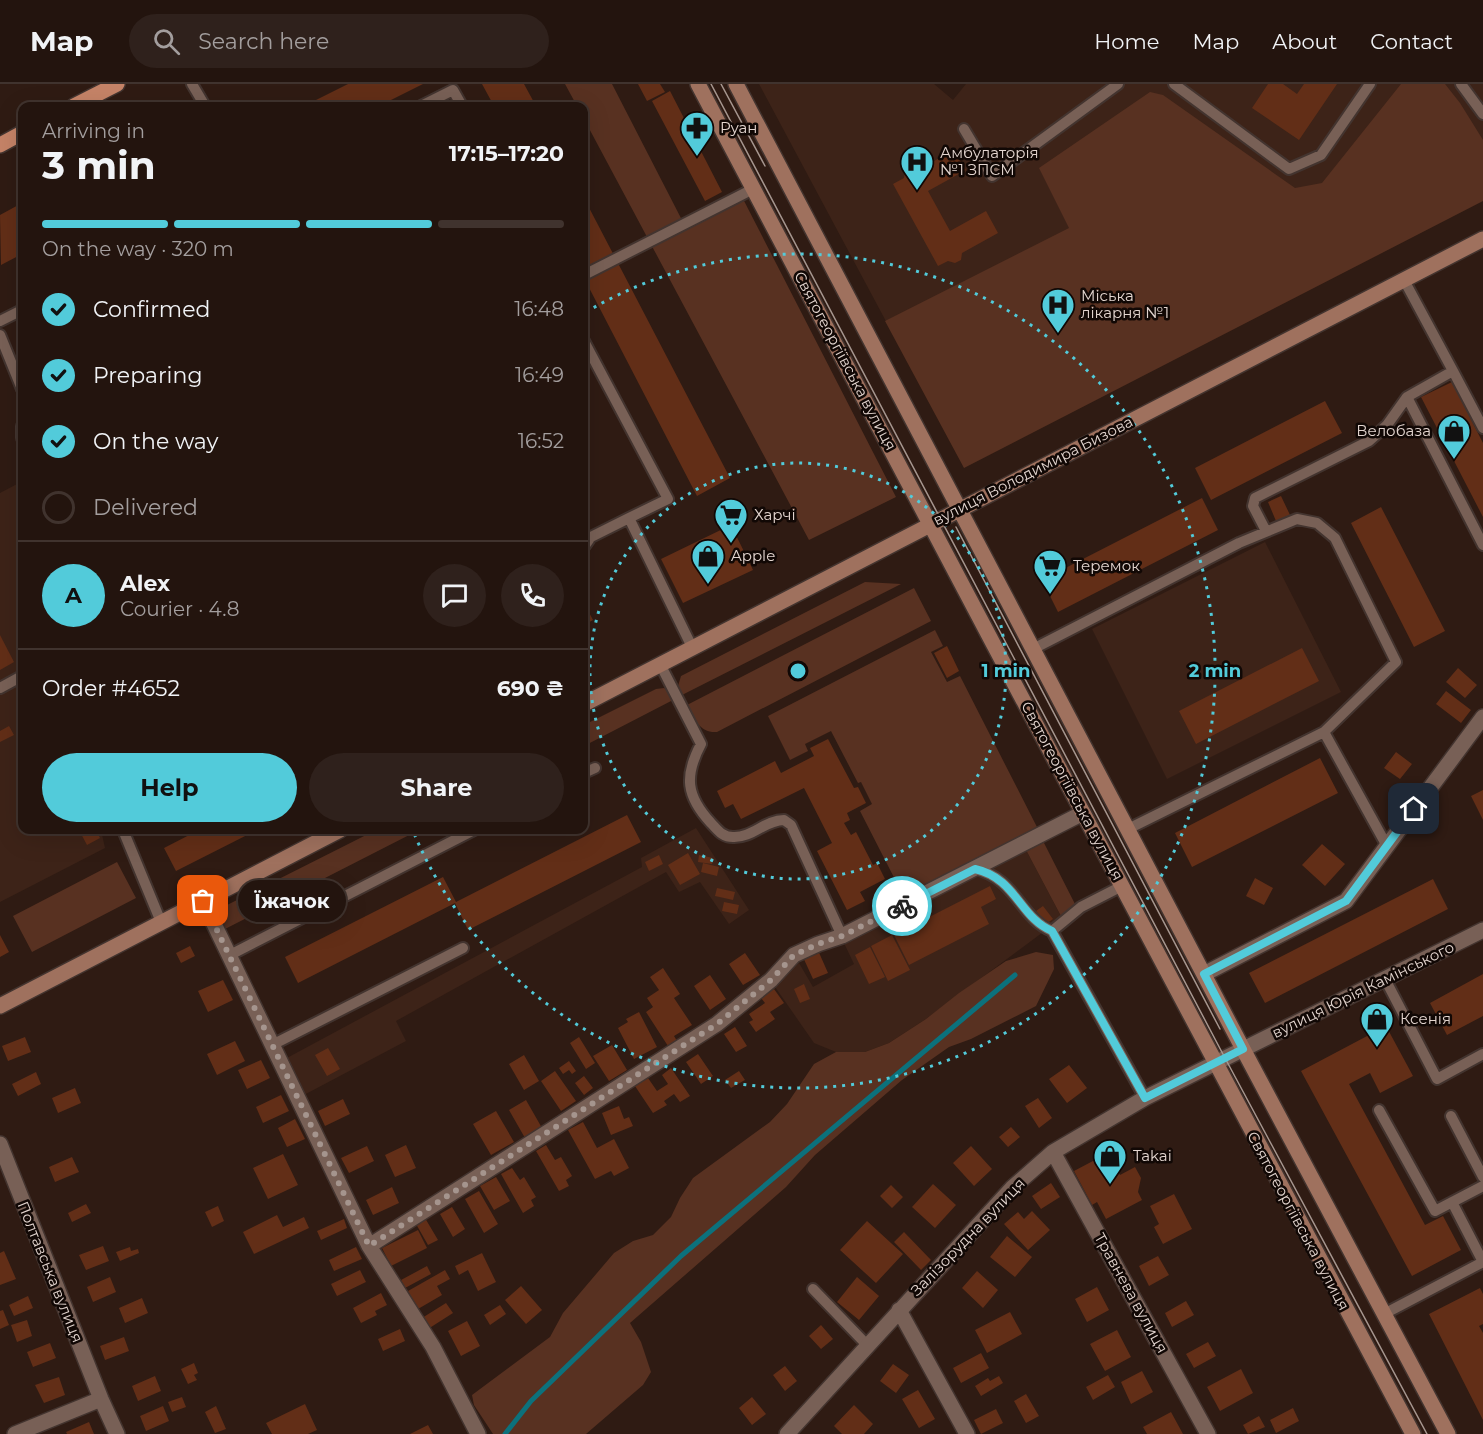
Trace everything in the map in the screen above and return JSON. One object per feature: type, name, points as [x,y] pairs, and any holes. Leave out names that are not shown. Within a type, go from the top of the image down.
[{"type":"main road","points":[[82,102],[117,84]]},
{"type":"main road","name":"Святогеоргіївська вулиця","points":[[698,84],[1214,1064],[1413,1434]]},
{"type":"main road","name":"Святогеоргіївська вулиця","points":[[736,84],[1448,1434]]},
{"type":"main road","points":[[0,145],[18,135]]},
{"type":"main road","name":"вулиця Володимира Бизова","points":[[588,702],[1483,239]]},
{"type":"main road","points":[[0,1006],[332,834]]},
{"type":"street","points":[[1204,974],[1346,901],[1483,717]]},
{"type":"street","points":[[369,1246],[717,1024],[771,980],[794,955],[842,936],[1083,813]]},
{"type":"street","points":[[203,901],[369,1246],[433,1347],[478,1434]]},
{"type":"street","name":"вулиця Юрія Камінського","points":[[1214,1064],[1483,930]]},
{"type":"street","name":"Залізорудна вулиця","points":[[787,1434],[1012,1188],[1053,1152],[1145,1098],[1214,1064]]},
{"type":"street","name":"Полтавська вулиця","points":[[0,1144],[117,1434]]},
{"type":"street","name":"Травнева вулиця","points":[[1053,1152],[1208,1434]]},
{"type":"street","points":[[899,1310],[967,1434]]},
{"type":"street","points":[[15,1434],[101,1399]]},
{"type":"lane","points":[[192,84],[203,102]]},
{"type":"lane","points":[[964,129],[992,176],[1118,84]]},
{"type":"lane","points":[[1174,84],[1289,169],[1321,155],[1370,84]]},
{"type":"lane","points":[[1461,84],[1483,114]]},
{"type":"lane","points":[[429,102],[453,90],[460,102]]},
{"type":"lane","points":[[588,273],[753,189]]},
{"type":"lane","points":[[1404,280],[1483,428]]},
{"type":"lane","points":[[0,321],[18,312]]},
{"type":"lane","points":[[0,334],[18,379]]},
{"type":"lane","points":[[588,349],[668,499],[629,519],[588,535]]},
{"type":"lane","points":[[1266,531],[1253,506],[1255,498],[1368,441],[1387,425],[1407,397],[1453,371]]},
{"type":"lane","points":[[1407,397],[1483,545]]},
{"type":"lane","points":[[629,519],[692,647]]},
{"type":"lane","points":[[1033,649],[1266,531],[1297,519],[1317,523],[1335,538],[1396,663],[1324,732],[1128,829]]},
{"type":"lane","points":[[660,664],[701,744],[693,760],[689,777],[691,794],[697,809],[723,836],[734,838],[747,835],[773,820],[784,820],[790,825],[842,936]]},
{"type":"lane","points":[[0,688],[18,678]]},
{"type":"lane","points":[[1324,732],[1387,846]]},
{"type":"lane","points":[[588,771],[595,768]]},
{"type":"lane","points":[[125,834],[161,922]]},
{"type":"lane","points":[[230,955],[466,834]]},
{"type":"lane","points":[[975,869],[991,874],[1009,887],[1041,927],[1052,931],[1145,1098]]},
{"type":"lane","points":[[1052,931],[1081,908],[1122,886]]},
{"type":"lane","points":[[272,1044],[463,948]]},
{"type":"lane","points":[[1384,979],[1437,1079],[1483,1054]]},
{"type":"lane","points":[[1379,1110],[1435,1211],[1483,1186]]},
{"type":"lane","points":[[1451,1116],[1483,1177]]},
{"type":"lane","points":[[1384,1314],[1483,1262],[1479,1243],[1452,1202]]},
{"type":"lane","points":[[813,1289],[867,1345]]},
{"type":"shaded area","points":[[565,84],[612,84],[684,224],[741,195],[896,497],[809,540],[588,126],[588,102],[575,102]]},
{"type":"shaded area","name":"Міська лікарня №1","points":[[759,84],[934,84],[953,100],[966,84],[1483,84],[1483,200],[964,467]]},
{"type":"shaded area","name":"Міська лікарня №1","points":[[1401,84],[1445,84],[1460,103],[1483,140],[1483,201],[964,468],[885,321],[1069,228],[1039,168],[1150,92],[1163,95],[1295,188],[1322,183]]},
{"type":"shaded area","points":[[18,484],[18,834],[102,834],[105,848],[0,902],[0,493]]},
{"type":"shaded area","points":[[1265,542],[1341,692],[1167,779],[1092,629]]},
{"type":"shaded area","points":[[865,582],[901,584],[682,695],[678,686],[681,676]]},
{"type":"shaded area","points":[[914,588],[931,621],[717,732],[702,728],[695,720],[687,705]]},
{"type":"shaded area","points":[[935,630],[943,646],[931,652],[947,682],[960,676],[1039,831],[905,899],[860,811],[872,804],[861,782],[858,783],[831,731],[805,744],[808,751],[790,760],[768,716]]},
{"type":"shaded area","points":[[664,688],[669,691],[673,700],[588,744],[588,723],[656,689]]},
{"type":"shaded area","points":[[696,828],[749,910],[729,924],[700,882],[679,892],[666,872],[396,1021],[406,1041],[302,1096],[285,1059],[642,867],[641,858]]},
{"type":"shaded area","points":[[368,834],[411,834],[225,929],[223,917],[227,905]]},
{"type":"shaded area","points":[[1042,839],[1076,906],[1062,918],[1025,848]]},
{"type":"shaded area","points":[[1025,848],[1062,918],[926,1019],[889,1043],[865,1052],[836,1052],[814,1043],[773,984],[799,963],[813,987],[854,964],[843,941]]},
{"type":"shaded area","points":[[117,862],[136,898],[32,952],[13,916]]},
{"type":"shaded area","points":[[1036,952],[1053,955],[1054,969],[1036,1006],[971,1039],[949,1047],[902,1080],[815,1155],[786,1187],[630,1323],[641,1342],[651,1372],[643,1385],[586,1434],[493,1434],[474,1405],[472,1395],[550,1337],[563,1313],[614,1253],[633,1241],[653,1235],[671,1217],[693,1178],[770,1122],[787,1104],[814,1064],[836,1052],[865,1052],[889,1043],[1006,961]]},
{"type":"building","points":[[348,84],[423,84],[387,102],[312,102]]},
{"type":"building","points":[[482,84],[524,84],[534,102],[492,102]]},
{"type":"building","points":[[638,84],[660,84],[665,92],[647,101]]},
{"type":"building","points":[[1268,84],[1283,84],[1297,94],[1304,84],[1337,84],[1299,140],[1252,108]]},
{"type":"building","points":[[670,91],[722,192],[705,201],[652,101]]},
{"type":"building","points":[[954,150],[966,170],[928,191],[950,231],[986,211],[998,233],[962,253],[961,260],[955,263],[948,261],[938,266],[893,184],[904,178],[905,172],[911,169],[916,171]]},
{"type":"building","points":[[18,205],[18,256],[1,265],[0,215]]},
{"type":"building","points":[[588,206],[730,478],[697,496],[588,286]]},
{"type":"building","points":[[1452,382],[1483,443],[1483,517],[1421,397]]},
{"type":"building","points":[[1325,401],[1342,433],[1211,500],[1195,468]]},
{"type":"building","points":[[1281,496],[1290,515],[1276,521],[1268,502]]},
{"type":"building","points":[[1202,498],[1218,530],[1058,612],[1042,580]]},
{"type":"building","points":[[1381,507],[1445,631],[1414,647],[1351,523]]},
{"type":"building","points":[[731,525],[753,570],[683,603],[661,559]]},
{"type":"building","points":[[588,611],[593,620],[588,623]]},
{"type":"building","points":[[0,635],[14,662],[0,670]]},
{"type":"building","points":[[947,646],[959,671],[947,678],[934,653]]},
{"type":"building","points":[[1302,648],[1319,681],[1196,744],[1179,711]]},
{"type":"building","points":[[1458,668],[1477,685],[1465,698],[1446,682]]},
{"type":"building","points":[[1446,691],[1471,710],[1461,723],[1436,704]]},
{"type":"building","points":[[9,726],[14,735],[0,742],[0,731]]},
{"type":"building","points":[[828,739],[854,788],[858,787],[866,803],[847,813],[850,820],[844,823],[851,835],[856,832],[873,865],[877,863],[885,879],[860,892],[865,901],[847,910],[817,851],[832,843],[804,788],[741,819],[733,804],[725,808],[717,791],[775,761],[781,773],[814,756],[810,748]]},
{"type":"building","points":[[1396,752],[1412,764],[1400,779],[1384,768]]},
{"type":"building","points":[[1320,758],[1338,793],[1192,867],[1175,833]]},
{"type":"building","points":[[1483,790],[1483,820],[1471,796]]},
{"type":"building","points":[[627,815],[641,842],[468,930],[455,903],[298,983],[285,957],[443,877],[456,902]]},
{"type":"building","points":[[81,834],[98,834],[100,838],[87,845]]},
{"type":"building","points":[[191,834],[249,834],[176,871],[164,848]]},
{"type":"building","points":[[1322,844],[1345,864],[1325,886],[1302,865]]},
{"type":"building","points":[[688,853],[700,874],[680,885],[668,865]]},
{"type":"building","points":[[659,855],[663,864],[649,871],[645,862]]},
{"type":"building","points":[[699,855],[713,858],[712,864],[698,862]]},
{"type":"building","points":[[703,863],[719,867],[717,876],[701,872]]},
{"type":"building","points":[[1255,878],[1273,888],[1264,905],[1246,896]]},
{"type":"building","points":[[1433,879],[1448,909],[1265,1003],[1249,973]]},
{"type":"building","points":[[990,886],[996,899],[981,907],[989,924],[909,965],[894,935]]},
{"type":"building","points":[[717,888],[735,892],[733,900],[715,896]]},
{"type":"building","points":[[724,902],[739,905],[737,914],[722,911]]},
{"type":"building","points":[[1043,906],[1053,919],[1046,924],[1036,911]]},
{"type":"building","points":[[0,935],[9,952],[0,957]]},
{"type":"building","points":[[892,935],[910,970],[888,981],[871,946]]},
{"type":"building","points":[[190,946],[195,956],[181,963],[176,953]]},
{"type":"building","points":[[870,947],[885,977],[869,984],[855,955]]},
{"type":"building","points":[[817,948],[828,973],[813,979],[802,955]]},
{"type":"building","points":[[745,953],[760,975],[743,985],[729,964]]},
{"type":"building","points":[[663,968],[680,994],[674,998],[692,1025],[674,1036],[677,1041],[668,1046],[646,1012],[653,1007],[647,998],[659,990],[650,977]]},
{"type":"building","points":[[1483,974],[1483,1016],[1447,1035],[1430,1003]]},
{"type":"building","points":[[710,975],[726,999],[710,1010],[694,986]]},
{"type":"building","points":[[223,980],[233,1000],[208,1012],[198,991]]},
{"type":"building","points":[[804,984],[810,999],[800,1003],[794,989]]},
{"type":"building","points":[[774,989],[784,1003],[770,1012],[775,1019],[756,1032],[749,1022],[753,1020],[749,1014],[765,1003],[761,998]]},
{"type":"building","points":[[639,1012],[657,1047],[634,1059],[618,1028],[628,1022],[626,1019]]},
{"type":"building","points":[[1386,1026],[1413,1076],[1380,1093],[1370,1073],[1349,1084],[1425,1225],[1443,1216],[1461,1250],[1412,1276],[1301,1071]]},
{"type":"building","points":[[735,1027],[747,1046],[736,1052],[724,1034]]},
{"type":"building","points":[[25,1037],[31,1052],[8,1061],[2,1046]]},
{"type":"building","points":[[579,1037],[595,1063],[586,1069],[570,1043]]},
{"type":"building","points":[[235,1041],[245,1061],[217,1075],[207,1054]]},
{"type":"building","points":[[612,1045],[627,1070],[609,1081],[593,1056]]},
{"type":"building","points":[[328,1048],[340,1069],[327,1076],[315,1055]]},
{"type":"building","points":[[698,1054],[713,1076],[701,1084],[686,1062]]},
{"type":"building","points":[[524,1055],[539,1081],[524,1090],[509,1064]]},
{"type":"building","points":[[261,1060],[270,1078],[247,1089],[238,1070]]},
{"type":"building","points":[[569,1061],[576,1071],[572,1074],[569,1070],[563,1074],[559,1068]]},
{"type":"building","points":[[1069,1065],[1087,1088],[1067,1103],[1049,1079]]},
{"type":"building","points":[[671,1068],[690,1096],[680,1102],[674,1094],[664,1101],[667,1105],[653,1113],[635,1086],[648,1078],[657,1091],[668,1084],[662,1075]]},
{"type":"building","points":[[555,1071],[576,1101],[561,1111],[541,1081]]},
{"type":"building","points":[[739,1071],[745,1080],[731,1088],[725,1080]]},
{"type":"building","points":[[36,1072],[41,1084],[18,1096],[12,1084]]},
{"type":"building","points":[[584,1076],[593,1088],[584,1095],[575,1083]]},
{"type":"building","points":[[75,1088],[81,1103],[58,1113],[52,1098]]},
{"type":"building","points":[[281,1095],[289,1111],[263,1123],[256,1107]]},
{"type":"building","points":[[1038,1098],[1052,1118],[1039,1128],[1025,1106]]},
{"type":"building","points":[[343,1099],[350,1114],[325,1126],[318,1111]]},
{"type":"building","points":[[526,1100],[542,1128],[525,1138],[509,1110]]},
{"type":"building","points":[[619,1106],[624,1119],[629,1117],[633,1126],[611,1135],[602,1113]]},
{"type":"building","points":[[496,1111],[514,1142],[491,1155],[473,1124]]},
{"type":"building","points":[[295,1119],[305,1139],[287,1147],[278,1128]]},
{"type":"building","points":[[583,1122],[597,1148],[614,1139],[629,1168],[614,1176],[611,1171],[595,1179],[568,1130]]},
{"type":"building","points":[[1011,1127],[1020,1137],[1008,1147],[999,1137]]},
{"type":"building","points":[[406,1145],[416,1168],[395,1177],[385,1155]]},
{"type":"building","points":[[546,1145],[555,1160],[561,1157],[572,1176],[566,1180],[569,1186],[559,1191],[536,1151]]},
{"type":"building","points":[[367,1146],[374,1161],[349,1173],[341,1158]]},
{"type":"building","points":[[971,1146],[992,1169],[974,1186],[953,1163]]},
{"type":"building","name":"Takai","points":[[1108,1153],[1120,1175],[1135,1167],[1141,1178],[1138,1192],[1142,1200],[1106,1219],[1097,1202],[1092,1205],[1074,1171]]},
{"type":"building","points":[[283,1154],[298,1185],[268,1199],[253,1168]]},
{"type":"building","points":[[72,1157],[79,1172],[55,1182],[49,1167]]},
{"type":"building","points":[[512,1168],[520,1180],[524,1177],[536,1197],[531,1200],[534,1206],[523,1213],[501,1174]]},
{"type":"building","points":[[496,1177],[510,1201],[494,1210],[480,1186]]},
{"type":"building","points":[[1051,1183],[1060,1197],[1041,1209],[1032,1196]]},
{"type":"building","points":[[933,1184],[956,1205],[935,1228],[912,1207]]},
{"type":"building","points":[[891,1185],[903,1197],[892,1208],[880,1196]]},
{"type":"building","points":[[392,1187],[399,1203],[373,1215],[366,1200]]},
{"type":"building","points":[[479,1191],[498,1224],[484,1233],[465,1199]]},
{"type":"building","points":[[1174,1194],[1192,1229],[1163,1244],[1154,1227],[1159,1224],[1150,1206]]},
{"type":"building","points":[[86,1204],[91,1213],[72,1222],[68,1213]]},
{"type":"building","points":[[218,1206],[224,1221],[212,1227],[205,1212]]},
{"type":"building","points":[[452,1207],[465,1229],[453,1237],[440,1214]]},
{"type":"building","points":[[1032,1211],[1050,1230],[1028,1250],[1004,1224],[1018,1212],[1024,1219]]},
{"type":"building","points":[[277,1215],[283,1227],[304,1217],[309,1228],[254,1254],[243,1232]]},
{"type":"building","points":[[425,1218],[438,1240],[428,1245],[416,1224]]},
{"type":"building","points":[[344,1219],[347,1228],[321,1240],[317,1231]]},
{"type":"building","points":[[867,1221],[903,1254],[876,1283],[840,1250]]},
{"type":"building","points":[[418,1230],[427,1248],[391,1266],[382,1248]]},
{"type":"building","points":[[904,1232],[931,1260],[921,1270],[894,1242]]},
{"type":"building","points":[[1007,1236],[1032,1257],[1015,1277],[990,1257]]},
{"type":"building","points":[[103,1246],[109,1261],[86,1270],[79,1255]]},
{"type":"building","points":[[130,1247],[131,1251],[138,1249],[139,1253],[120,1261],[116,1252]]},
{"type":"building","points":[[356,1247],[362,1259],[334,1271],[329,1260]]},
{"type":"building","points":[[4,1251],[16,1279],[0,1285],[0,1253]]},
{"type":"building","points":[[482,1253],[496,1282],[478,1291],[468,1270],[459,1275],[455,1266]]},
{"type":"building","points":[[1158,1256],[1169,1275],[1149,1286],[1139,1266]]},
{"type":"building","points":[[427,1266],[431,1274],[405,1288],[401,1280]]},
{"type":"building","points":[[360,1270],[366,1282],[337,1296],[331,1284]]},
{"type":"building","points":[[445,1270],[450,1279],[437,1286],[442,1295],[418,1309],[408,1291]]},
{"type":"building","points":[[977,1271],[998,1290],[983,1308],[962,1288]]},
{"type":"building","points":[[110,1277],[116,1292],[93,1302],[87,1287]]},
{"type":"building","points":[[857,1277],[879,1296],[859,1320],[837,1302]]},
{"type":"building","points":[[521,1286],[542,1310],[526,1324],[505,1300]]},
{"type":"building","points":[[1097,1287],[1109,1310],[1087,1322],[1075,1299]]},
{"type":"building","points":[[1480,1288],[1483,1294],[1483,1324],[1479,1326],[1483,1333],[1483,1420],[1429,1314]]},
{"type":"building","points":[[381,1293],[387,1305],[375,1311],[377,1315],[361,1323],[353,1308]]},
{"type":"building","points":[[28,1296],[33,1308],[14,1316],[9,1305]]},
{"type":"building","points":[[142,1298],[148,1313],[125,1323],[119,1308]]},
{"type":"building","points":[[1186,1301],[1194,1315],[1172,1327],[1165,1313]]},
{"type":"building","points":[[446,1303],[453,1313],[428,1329],[422,1318]]},
{"type":"building","points":[[500,1305],[506,1314],[490,1325],[484,1315]]},
{"type":"building","points":[[3,1310],[9,1325],[0,1329],[0,1311]]},
{"type":"building","points":[[1010,1312],[1022,1334],[987,1353],[975,1330]]},
{"type":"building","points":[[27,1320],[32,1336],[17,1342],[11,1325]]},
{"type":"building","points":[[467,1321],[480,1346],[461,1356],[448,1331]]},
{"type":"building","points":[[821,1325],[833,1339],[821,1349],[809,1336]]},
{"type":"building","points":[[400,1329],[405,1341],[383,1351],[378,1339]]},
{"type":"building","points":[[1117,1330],[1131,1357],[1105,1371],[1090,1344]]},
{"type":"building","points":[[124,1337],[129,1351],[105,1360],[100,1346]]},
{"type":"building","points":[[1208,1342],[1216,1356],[1194,1368],[1186,1354]]},
{"type":"building","points":[[50,1343],[56,1358],[33,1367],[27,1352]]},
{"type":"building","points":[[981,1353],[989,1368],[961,1383],[953,1368]]},
{"type":"building","points":[[194,1363],[198,1373],[194,1375],[197,1380],[188,1384],[181,1369]]},
{"type":"building","points":[[893,1364],[909,1375],[896,1393],[880,1381]]},
{"type":"building","points":[[785,1366],[797,1381],[785,1391],[773,1375]]},
{"type":"building","points":[[1241,1369],[1253,1393],[1220,1411],[1207,1387]]},
{"type":"building","points":[[1142,1371],[1153,1392],[1131,1404],[1121,1382]]},
{"type":"building","points":[[1108,1375],[1115,1387],[1093,1400],[1086,1387]]},
{"type":"building","points":[[155,1376],[161,1391],[138,1401],[132,1386]]},
{"type":"building","points":[[999,1376],[1003,1383],[981,1396],[975,1386],[988,1378],[990,1381]]},
{"type":"building","points":[[59,1377],[65,1395],[44,1403],[35,1385]]},
{"type":"building","points":[[918,1390],[935,1419],[919,1428],[902,1399]]},
{"type":"building","points":[[1026,1394],[1039,1416],[1026,1423],[1014,1401]]},
{"type":"building","points":[[182,1397],[186,1407],[172,1412],[168,1402]]},
{"type":"building","points":[[752,1397],[766,1414],[752,1425],[739,1408]]},
{"type":"building","points":[[305,1404],[317,1430],[308,1434],[272,1434],[266,1423]]},
{"type":"building","points":[[854,1405],[873,1424],[864,1434],[842,1434],[834,1426]]},
{"type":"building","points":[[163,1406],[169,1421],[146,1431],[140,1416]]},
{"type":"building","points":[[216,1406],[226,1429],[215,1433],[205,1412]]},
{"type":"building","points":[[1293,1408],[1299,1421],[1276,1433],[1270,1420]]},
{"type":"building","points":[[996,1409],[1003,1423],[981,1434],[974,1420]]},
{"type":"building","points":[[1171,1412],[1183,1434],[1147,1434],[1143,1427]]},
{"type":"building","points":[[1259,1416],[1265,1427],[1248,1434],[1243,1425]]},
{"type":"building","points":[[89,1422],[94,1434],[67,1434],[66,1432]]},
{"type":"building","points":[[428,1425],[433,1434],[410,1434]]},
{"type":"waterway","points":[[505,1434],[531,1401],[681,1256],[1015,975]]},
{"type":"tram line","points":[[711,84],[1225,1058],[1427,1434]]},
{"type":"tram line","points":[[721,84],[765,166]]},
{"type":"tram line","points":[[956,527],[1220,1029]]},
{"type":"way so far","points":[[203,901],[369,1246],[717,1024],[771,980],[794,955],[842,936],[902,906]]},
{"type":"place","name":"Руан","points":[[697,157]]},
{"type":"place","name":"Амбулаторія №1 ЗПСМ","points":[[917,191]]},
{"type":"place","name":"Міська лікарня №1","points":[[1058,334]]},
{"type":"place","name":"Велобаза","points":[[1454,460]]},
{"type":"place","name":"Харчі","points":[[731,544]]},
{"type":"place","name":"Apple","points":[[708,585]]},
{"type":"place","name":"Теремок","points":[[1050,595]]},
{"type":"place","name":"Їжачок","points":[[203,901]]},
{"type":"place","name":"Ксенія","points":[[1377,1048]]},
{"type":"place","name":"Takai","points":[[1110,1185]]},
{"type":"route","points":[[902,906],[975,869],[983,871],[1009,887],[1041,927],[1052,931],[1145,1098],[1243,1049],[1204,974],[1346,901],[1414,809]]}]
